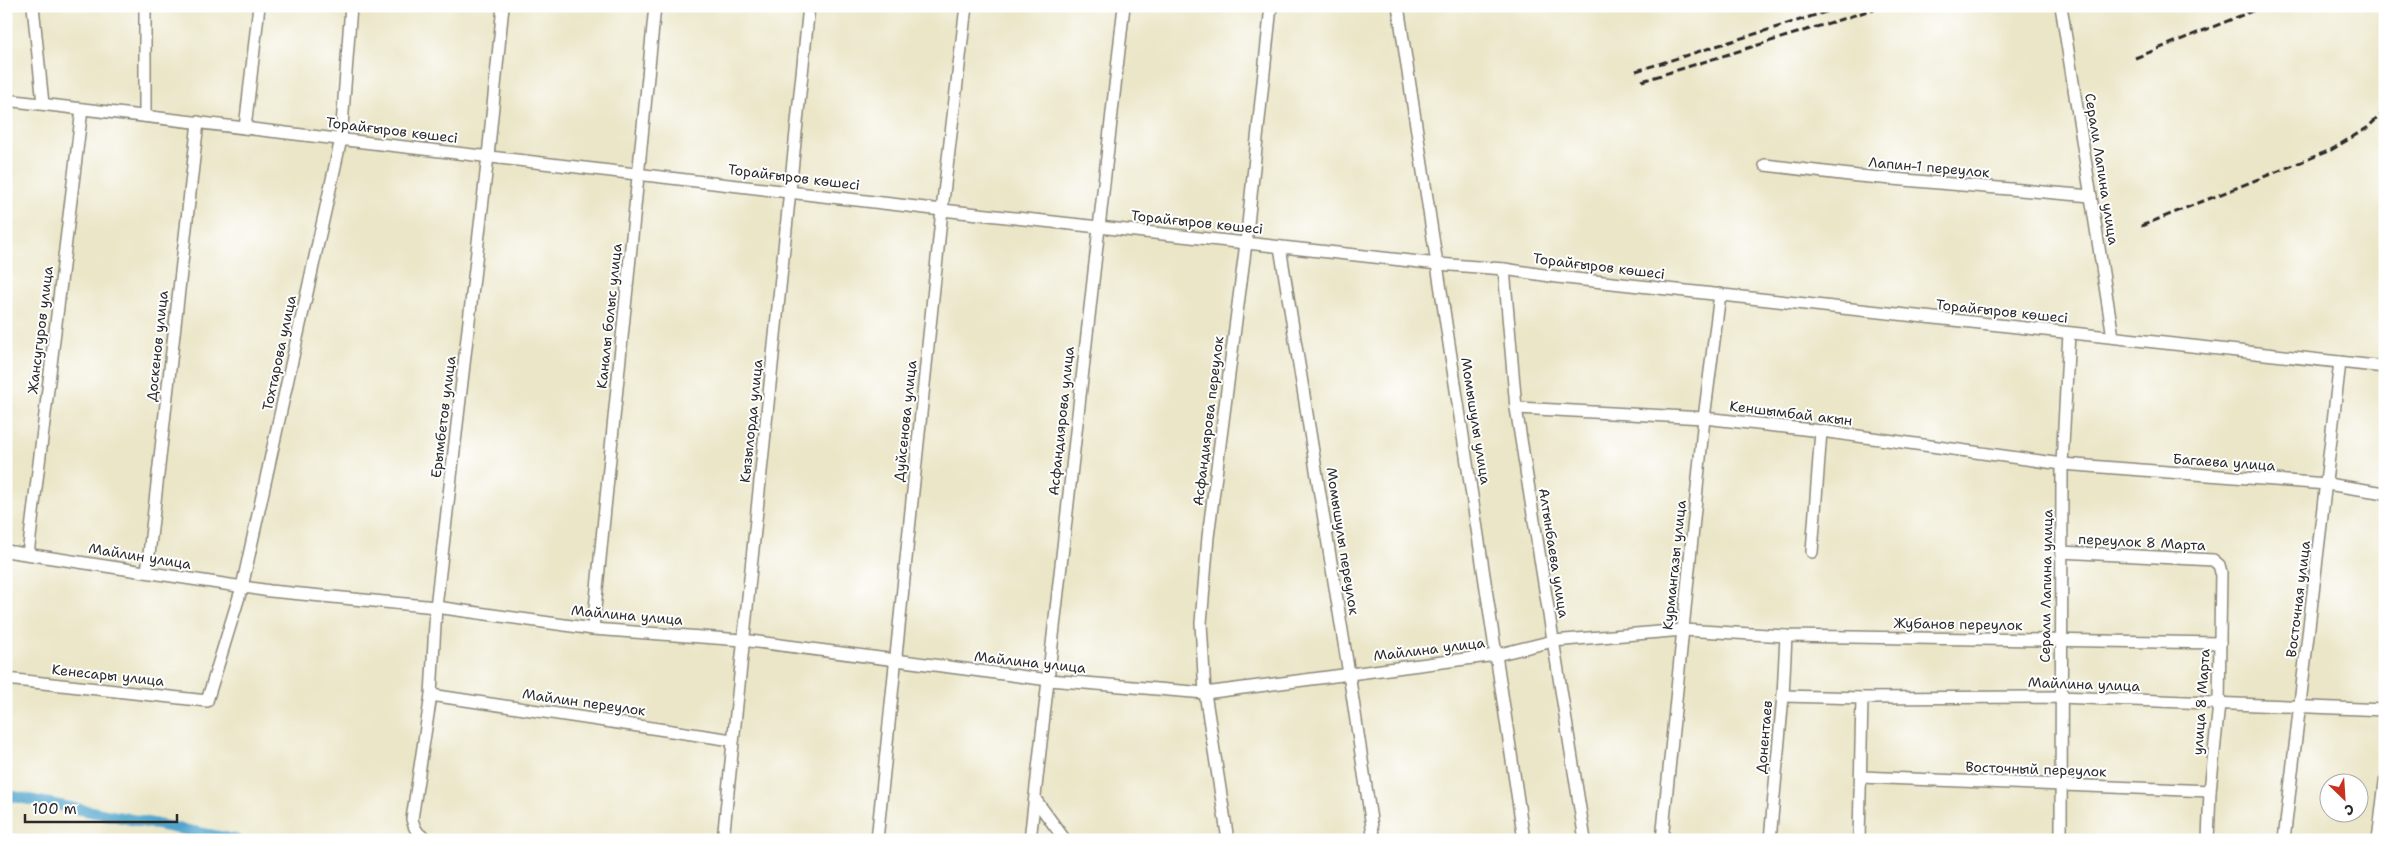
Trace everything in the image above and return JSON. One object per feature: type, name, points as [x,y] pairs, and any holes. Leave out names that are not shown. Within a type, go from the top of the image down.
[{"type":"street","points":[[33,6],[43,104]]},
{"type":"street","points":[[144,6],[145,116]]},
{"type":"street","points":[[245,128],[259,6]]},
{"type":"street","name":"Тохтарова улица","points":[[207,701],[242,587],[341,139],[351,6]]},
{"type":"street","name":"Ерымбетов улица","points":[[431,840],[424,838],[415,831],[412,819],[431,695],[436,607],[488,156],[503,6]]},
{"type":"street","name":"Каналы болыс улица","points":[[593,629],[655,6]]},
{"type":"street","name":"Кызылорда улица","points":[[723,840],[742,640],[791,192],[809,6]]},
{"type":"street","name":"Дуйсенова улица","points":[[877,840],[942,210],[966,6]]},
{"type":"street","name":"Асфандиярова улица","points":[[1030,840],[1049,680],[1097,227],[1124,6]]},
{"type":"street","name":"Асфандиярова переулок","points":[[1228,840],[1205,693],[1201,623],[1208,537],[1246,243],[1271,6]]},
{"type":"street","name":"Момышулы улица","points":[[1398,6],[1524,840]]},
{"type":"street","name":"Серали Лапина улица","points":[[2061,6],[2113,337]]},
{"type":"street","name":"Торайғыров көшесі","points":[[6,100],[942,210],[1438,264],[1504,269],[2069,333],[2385,366]]},
{"type":"street","name":"Жансугуров улица","points":[[28,554],[82,109]]},
{"type":"street","name":"Доскенов улица","points":[[147,572],[198,122]]},
{"type":"street","name":"Лапин-1 переулок","points":[[1765,165],[1858,176],[2091,196]]},
{"type":"street","name":"Момышулы переулок","points":[[1280,246],[1350,674],[1374,840]]},
{"type":"street","name":"Алтынбаева улица","points":[[1504,269],[1516,408],[1585,840]]},
{"type":"street","name":"Курмангазы улица","points":[[1662,840],[1704,418],[1720,294]]},
{"type":"street","name":"Серали Лапина улица","points":[[2060,840],[2062,786],[2059,697],[2062,464],[2069,333]]},
{"type":"street","name":"Восточная улица","points":[[2284,840],[2340,362]]},
{"type":"street","name":"Кеншымбай акын","points":[[1516,408],[1704,418],[1821,431],[2062,464]]},
{"type":"street","points":[[1812,552],[1821,431]]},
{"type":"street","name":"Багаева улица","points":[[2062,464],[2327,484],[2385,493]]},
{"type":"street","name":"Майлин улица","points":[[6,551],[270,591]]},
{"type":"street","name":"переулок 8 Марта","points":[[2061,552],[2213,560],[2219,565]]},
{"type":"street","name":"улица 8 Марта","points":[[2208,840],[2210,791],[2219,704],[2221,572],[2219,565]]},
{"type":"street","name":"Майлина улица","points":[[270,591],[436,607],[593,629],[742,640],[895,662],[1049,680],[1205,693],[1496,655],[1553,641],[1683,630],[1786,636]]},
{"type":"street","name":"Жубанов переулок","points":[[1786,636],[2220,643]]},
{"type":"street","name":"Донентаев","points":[[1770,840],[1783,696],[1786,636]]},
{"type":"street","name":"Кенесары улица","points":[[6,678],[207,701]]},
{"type":"street","name":"Майлин переулок","points":[[431,695],[732,740]]},
{"type":"street","name":"Майлина улица","points":[[1783,696],[1862,698],[2059,697],[2385,710]]},
{"type":"street","points":[[1859,840],[1862,698]]},
{"type":"street","name":"Восточный переулок","points":[[1861,777],[2210,791]]},
{"type":"street","points":[[2378,840],[2385,782]]},
{"type":"street","points":[[1034,799],[1065,840]]},
{"type":"waterway","points":[[6,795],[237,840]]},
{"type":"railway","points":[[1636,71],[1845,6]]},
{"type":"railway","points":[[1642,81],[1884,6]]},
{"type":"railway","points":[[2135,58],[2265,6]]},
{"type":"railway","points":[[2141,226],[2331,150],[2367,128],[2385,111]]}]
